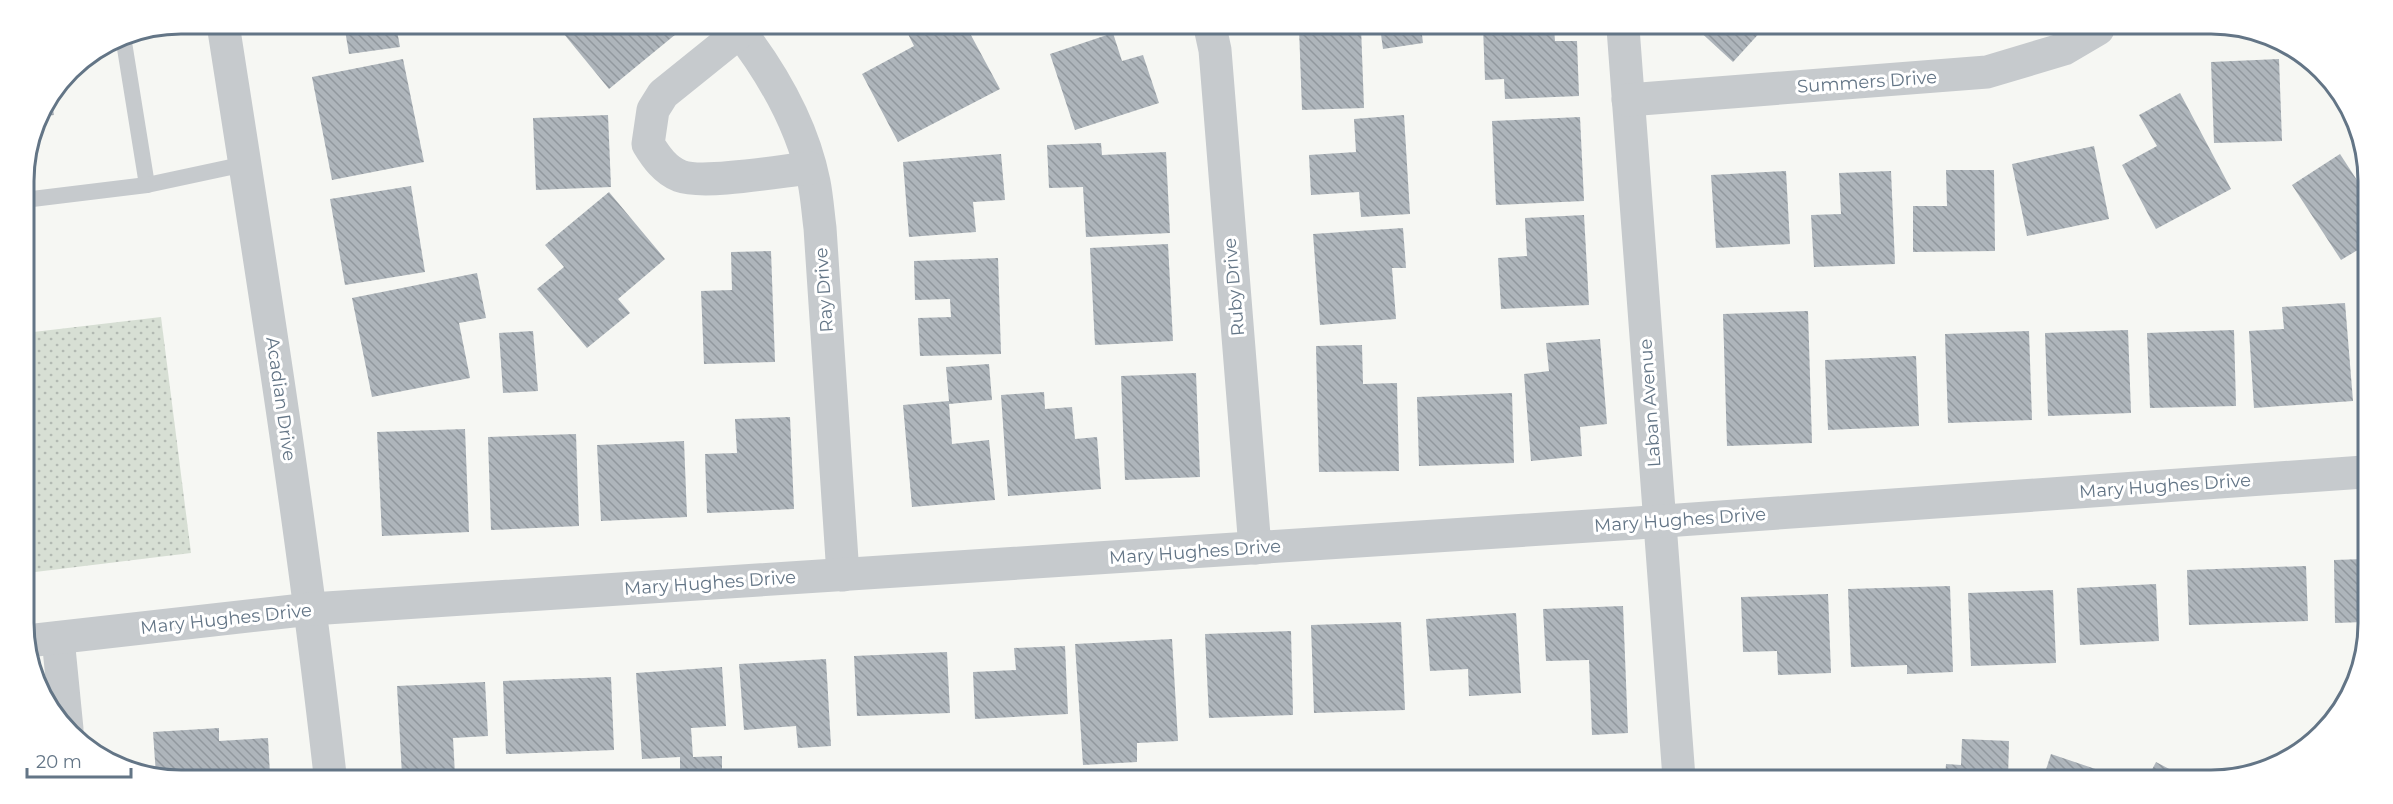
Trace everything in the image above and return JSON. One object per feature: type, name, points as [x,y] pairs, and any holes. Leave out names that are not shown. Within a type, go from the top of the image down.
[{"type":"street","name":"Acadian Drive","points":[[225,34],[284,411],[311,609],[329,770]]},
{"type":"street","points":[[732,34],[663,94],[653,110],[648,144],[660,163],[680,176],[702,180],[810,168]]},
{"type":"street","name":"Ray Drive","points":[[742,34],[765,65],[796,122],[814,181],[820,228],[843,575]]},
{"type":"street","name":"Ruby Drive","points":[[1211,34],[1216,62],[1255,548]]},
{"type":"street","name":"Laban Avenue","points":[[1623,34],[1678,769]]},
{"type":"street","name":"Summers Drive","points":[[1628,100],[1987,72],[2064,49],[2090,34]]},
{"type":"street","name":"Mary Hughes Drive","points":[[42,639],[311,609],[1659,522],[2358,472]]},
{"type":"street","points":[[42,639],[62,707]]},
{"type":"lane","points":[[125,46],[147,185]]},
{"type":"lane","points":[[35,199],[147,185],[245,164]]},
{"type":"shaded area","points":[[161,317],[191,553],[34,572],[35,332]]},
{"type":"building","points":[[346,34],[398,34],[400,47],[349,54]]},
{"type":"building","points":[[564,34],[676,34],[609,89]]},
{"type":"building","points":[[908,34],[970,34],[1000,89],[898,142],[862,74],[914,46]]},
{"type":"building","points":[[1113,34],[1122,61],[1143,55],[1159,103],[1075,130],[1050,54]]},
{"type":"building","points":[[1299,34],[1361,34],[1364,108],[1302,110]]},
{"type":"building","points":[[1381,34],[1422,34],[1423,43],[1383,49]]},
{"type":"building","points":[[1483,34],[1554,34],[1555,41],[1577,41],[1579,96],[1505,99],[1504,79],[1485,80]]},
{"type":"building","points":[[1703,34],[1759,34],[1733,62]]},
{"type":"building","points":[[403,59],[424,162],[332,180],[312,77]]},
{"type":"building","points":[[2279,59],[2282,141],[2214,143],[2211,62]]},
{"type":"building","points":[[2180,93],[2231,189],[2156,229],[2122,165],[2157,146],[2139,115]]},
{"type":"building","points":[[608,115],[611,187],[536,190],[533,118]]},
{"type":"building","points":[[1404,115],[1410,214],[1361,217],[1359,192],[1311,195],[1309,155],[1356,152],[1354,119]]},
{"type":"building","points":[[1580,117],[1584,201],[1496,205],[1492,121]]},
{"type":"building","points":[[1101,143],[1102,155],[1166,152],[1170,233],[1086,237],[1083,187],[1049,188],[1047,145]]},
{"type":"building","points":[[2094,146],[2109,219],[2027,236],[2012,164]]},
{"type":"building","points":[[1001,154],[1005,200],[973,202],[976,232],[909,237],[903,162]]},
{"type":"building","points":[[2340,154],[2358,182],[2358,250],[2341,260],[2292,185]]},
{"type":"building","points":[[1946,170],[1994,170],[1995,251],[1913,252],[1913,206],[1947,206]]},
{"type":"building","points":[[1786,171],[1790,244],[1716,248],[1711,175]]},
{"type":"building","points":[[1891,171],[1895,264],[1814,267],[1811,215],[1841,214],[1839,173]]},
{"type":"building","points":[[411,186],[425,272],[345,285],[330,199]]},
{"type":"building","points":[[609,192],[665,259],[618,299],[630,313],[587,348],[537,289],[564,267],[545,245]]},
{"type":"building","points":[[1584,215],[1589,305],[1501,309],[1498,258],[1527,256],[1525,218]]},
{"type":"building","points":[[1403,228],[1406,268],[1392,268],[1396,319],[1320,325],[1313,234]]},
{"type":"building","points":[[1168,244],[1173,341],[1095,345],[1090,248]]},
{"type":"building","points":[[771,251],[775,362],[704,364],[701,291],[732,290],[731,252]]},
{"type":"building","points":[[998,258],[1001,354],[920,356],[918,318],[951,317],[950,299],[915,300],[914,261]]},
{"type":"building","points":[[477,273],[486,318],[459,323],[470,378],[372,397],[352,298]]},
{"type":"building","points":[[2345,303],[2353,401],[2254,408],[2249,331],[2284,329],[2282,307]]},
{"type":"building","points":[[1808,311],[1812,443],[1727,446],[1723,314]]},
{"type":"building","points":[[2128,330],[2131,413],[2048,416],[2045,333]]},
{"type":"building","points":[[2234,330],[2236,406],[2150,408],[2147,333]]},
{"type":"building","points":[[533,331],[538,391],[503,393],[499,333]]},
{"type":"building","points":[[2029,331],[2032,420],[1948,423],[1945,334]]},
{"type":"building","points":[[1600,339],[1607,424],[1580,427],[1582,456],[1531,461],[1524,374],[1549,371],[1546,343]]},
{"type":"building","points":[[1362,345],[1363,384],[1397,383],[1399,471],[1319,472],[1316,346]]},
{"type":"building","points":[[1916,356],[1919,426],[1828,430],[1825,360]]},
{"type":"building","points":[[989,364],[992,400],[949,404],[952,444],[989,440],[995,500],[912,507],[903,405],[949,401],[946,367]]},
{"type":"building","points":[[1196,373],[1200,477],[1125,480],[1121,376]]},
{"type":"building","points":[[1044,392],[1045,409],[1072,407],[1075,439],[1097,437],[1101,489],[1008,496],[1001,395]]},
{"type":"building","points":[[1512,393],[1514,463],[1419,466],[1417,397]]},
{"type":"building","points":[[790,417],[794,509],[707,513],[705,454],[737,453],[735,419]]},
{"type":"building","points":[[465,429],[469,532],[382,536],[377,432]]},
{"type":"building","points":[[576,434],[579,526],[491,530],[488,437]]},
{"type":"building","points":[[684,441],[687,517],[601,521],[597,445]]},
{"type":"building","points":[[2358,559],[2358,622],[2335,623],[2334,560]]},
{"type":"building","points":[[2306,566],[2308,621],[2189,625],[2187,570]]},
{"type":"building","points":[[2156,584],[2159,641],[2080,645],[2077,588]]},
{"type":"building","points":[[1950,586],[1953,672],[1907,674],[1907,665],[1851,667],[1848,589]]},
{"type":"building","points":[[2053,590],[2056,663],[1971,666],[1968,593]]},
{"type":"building","points":[[1828,594],[1831,673],[1778,675],[1777,651],[1743,652],[1741,597]]},
{"type":"building","points":[[1623,606],[1628,733],[1592,735],[1589,660],[1546,661],[1543,609]]},
{"type":"building","points":[[1516,613],[1521,693],[1469,696],[1468,669],[1430,671],[1426,619]]},
{"type":"building","points":[[1401,622],[1405,710],[1314,713],[1311,625]]},
{"type":"building","points":[[1291,631],[1293,715],[1209,718],[1205,634]]},
{"type":"building","points":[[1172,639],[1178,741],[1137,743],[1137,762],[1083,765],[1075,644]]},
{"type":"building","points":[[1065,646],[1068,714],[975,719],[973,672],[1016,670],[1014,648]]},
{"type":"building","points":[[947,652],[950,713],[857,716],[854,656]]},
{"type":"building","points":[[826,659],[831,746],[798,748],[796,726],[744,730],[739,664]]},
{"type":"building","points":[[722,667],[726,726],[691,728],[693,757],[722,756],[722,770],[680,770],[680,757],[642,759],[636,673]]},
{"type":"building","points":[[611,677],[614,750],[506,754],[503,681]]},
{"type":"building","points":[[485,682],[488,736],[453,738],[455,770],[402,770],[397,686]]},
{"type":"building","points":[[219,728],[219,741],[268,738],[270,770],[182,770],[155,767],[153,732]]},
{"type":"building","points":[[1962,739],[2009,741],[2008,769],[1946,769],[1946,764],[1961,765]]},
{"type":"building","points":[[2051,754],[2096,769],[2046,769]]},
{"type":"building","points":[[2156,762],[2169,769],[2152,769]]}]
